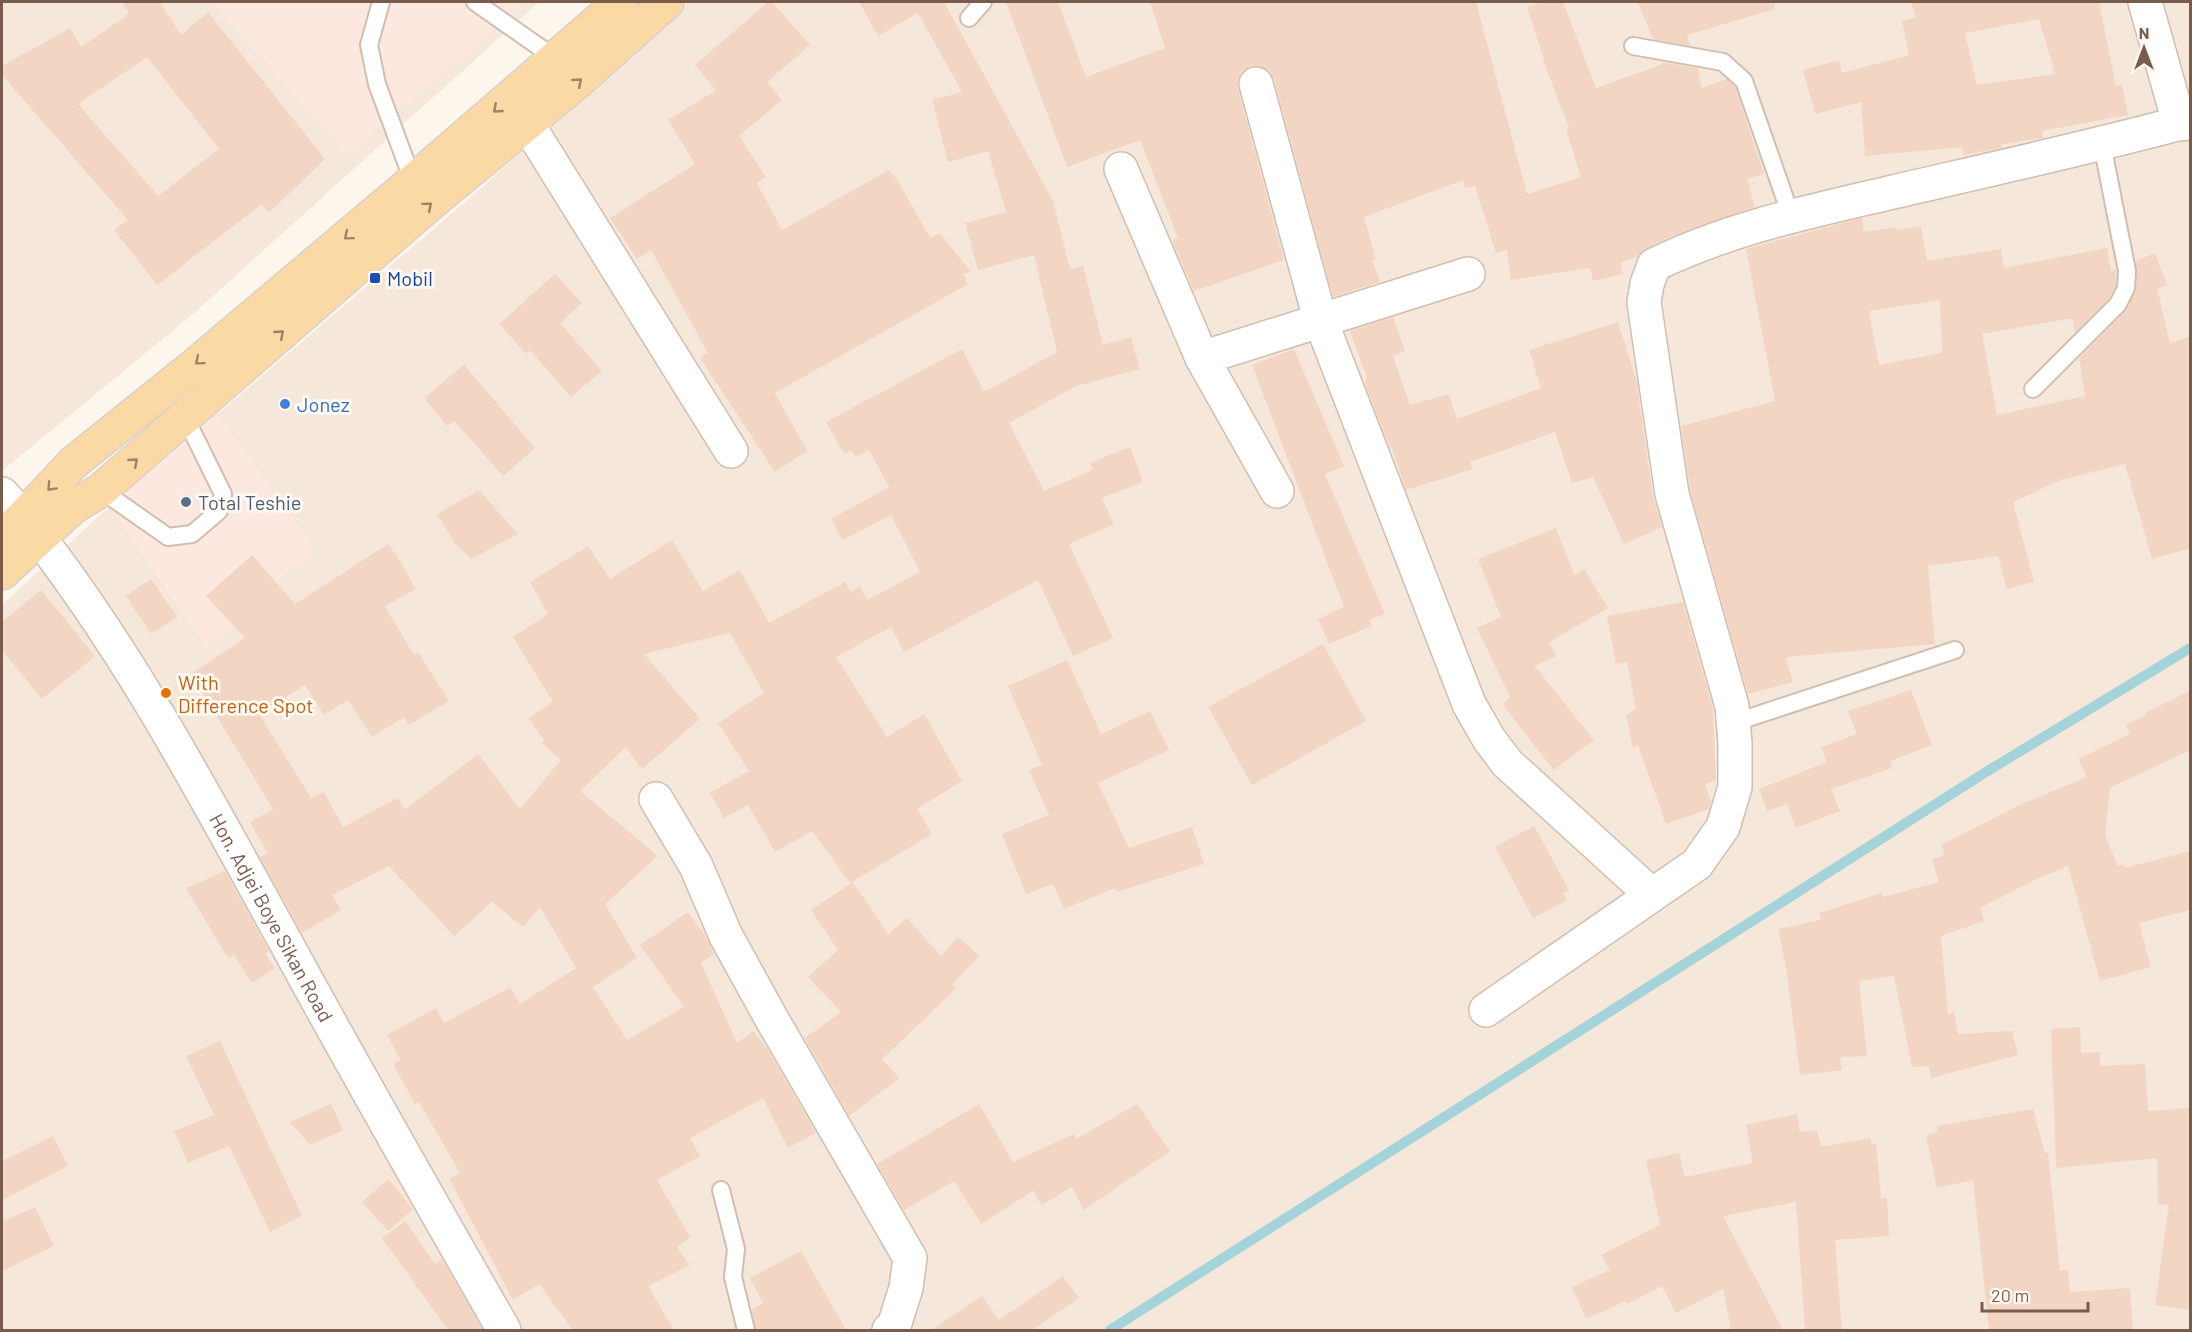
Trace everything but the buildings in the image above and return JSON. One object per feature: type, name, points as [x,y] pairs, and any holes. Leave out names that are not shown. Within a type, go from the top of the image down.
[{"type":"main road","points":[[2,573],[16,521],[73,463],[195,365],[620,2]]},
{"type":"main road","points":[[16,521],[72,508],[101,490],[430,204],[528,124],[668,2]]},
{"type":"street","points":[[1486,1010],[1697,864],[1723,826],[1735,787],[1732,706],[1672,494],[1644,302],[1647,284],[1654,265],[1684,250],[1791,216],[2183,123],[2175,108],[2145,2]]},
{"type":"street","points":[[1256,84],[1320,319],[1468,704],[1507,763],[1652,895]]},
{"type":"street","points":[[528,124],[731,451]]},
{"type":"street","points":[[1121,170],[1202,358],[1276,491]]},
{"type":"street","points":[[1202,358],[1468,274]]},
{"type":"street","name":"Hon. Adjei Boye Sikan Road","points":[[16,521],[105,631],[145,694],[226,834],[364,1086],[504,1330]]},
{"type":"street","points":[[656,799],[696,866],[726,936],[770,1016],[910,1258],[906,1288],[894,1326],[890,1330]]},
{"type":"lane","points":[[381,2],[369,45],[377,84],[413,181]]},
{"type":"lane","points":[[475,2],[555,58]]},
{"type":"lane","points":[[969,18],[983,2]]},
{"type":"lane","points":[[1633,46],[1723,62],[1744,81],[1791,216]]},
{"type":"lane","points":[[2033,389],[2118,304],[2126,288],[2127,271],[2102,144]]},
{"type":"lane","points":[[101,490],[168,537],[192,534],[219,511],[223,494],[185,417]]},
{"type":"lane","points":[[1733,723],[1955,650]]},
{"type":"lane","points":[[721,1190],[736,1249],[733,1277],[746,1330]]},
{"type":"shaded area","points":[[2,2],[539,2],[193,314],[2,471]]},
{"type":"shaded area","points":[[211,2],[527,2],[347,154]]},
{"type":"shaded area","points":[[689,2],[2190,2],[2190,1330],[2,1330],[2,605],[100,515],[471,197]]},
{"type":"shaded area","points":[[214,410],[315,549],[206,647],[107,502]]},
{"type":"waterway","points":[[1110,1330],[1986,772],[2190,648]]},
{"type":"place","name":"Mobil","points":[[375,278]]},
{"type":"place","name":"Jonez","points":[[285,404]]},
{"type":"place","name":"Total Teshie","points":[[186,502]]},
{"type":"place","name":"With Difference Spot","points":[[166,693]]}]
